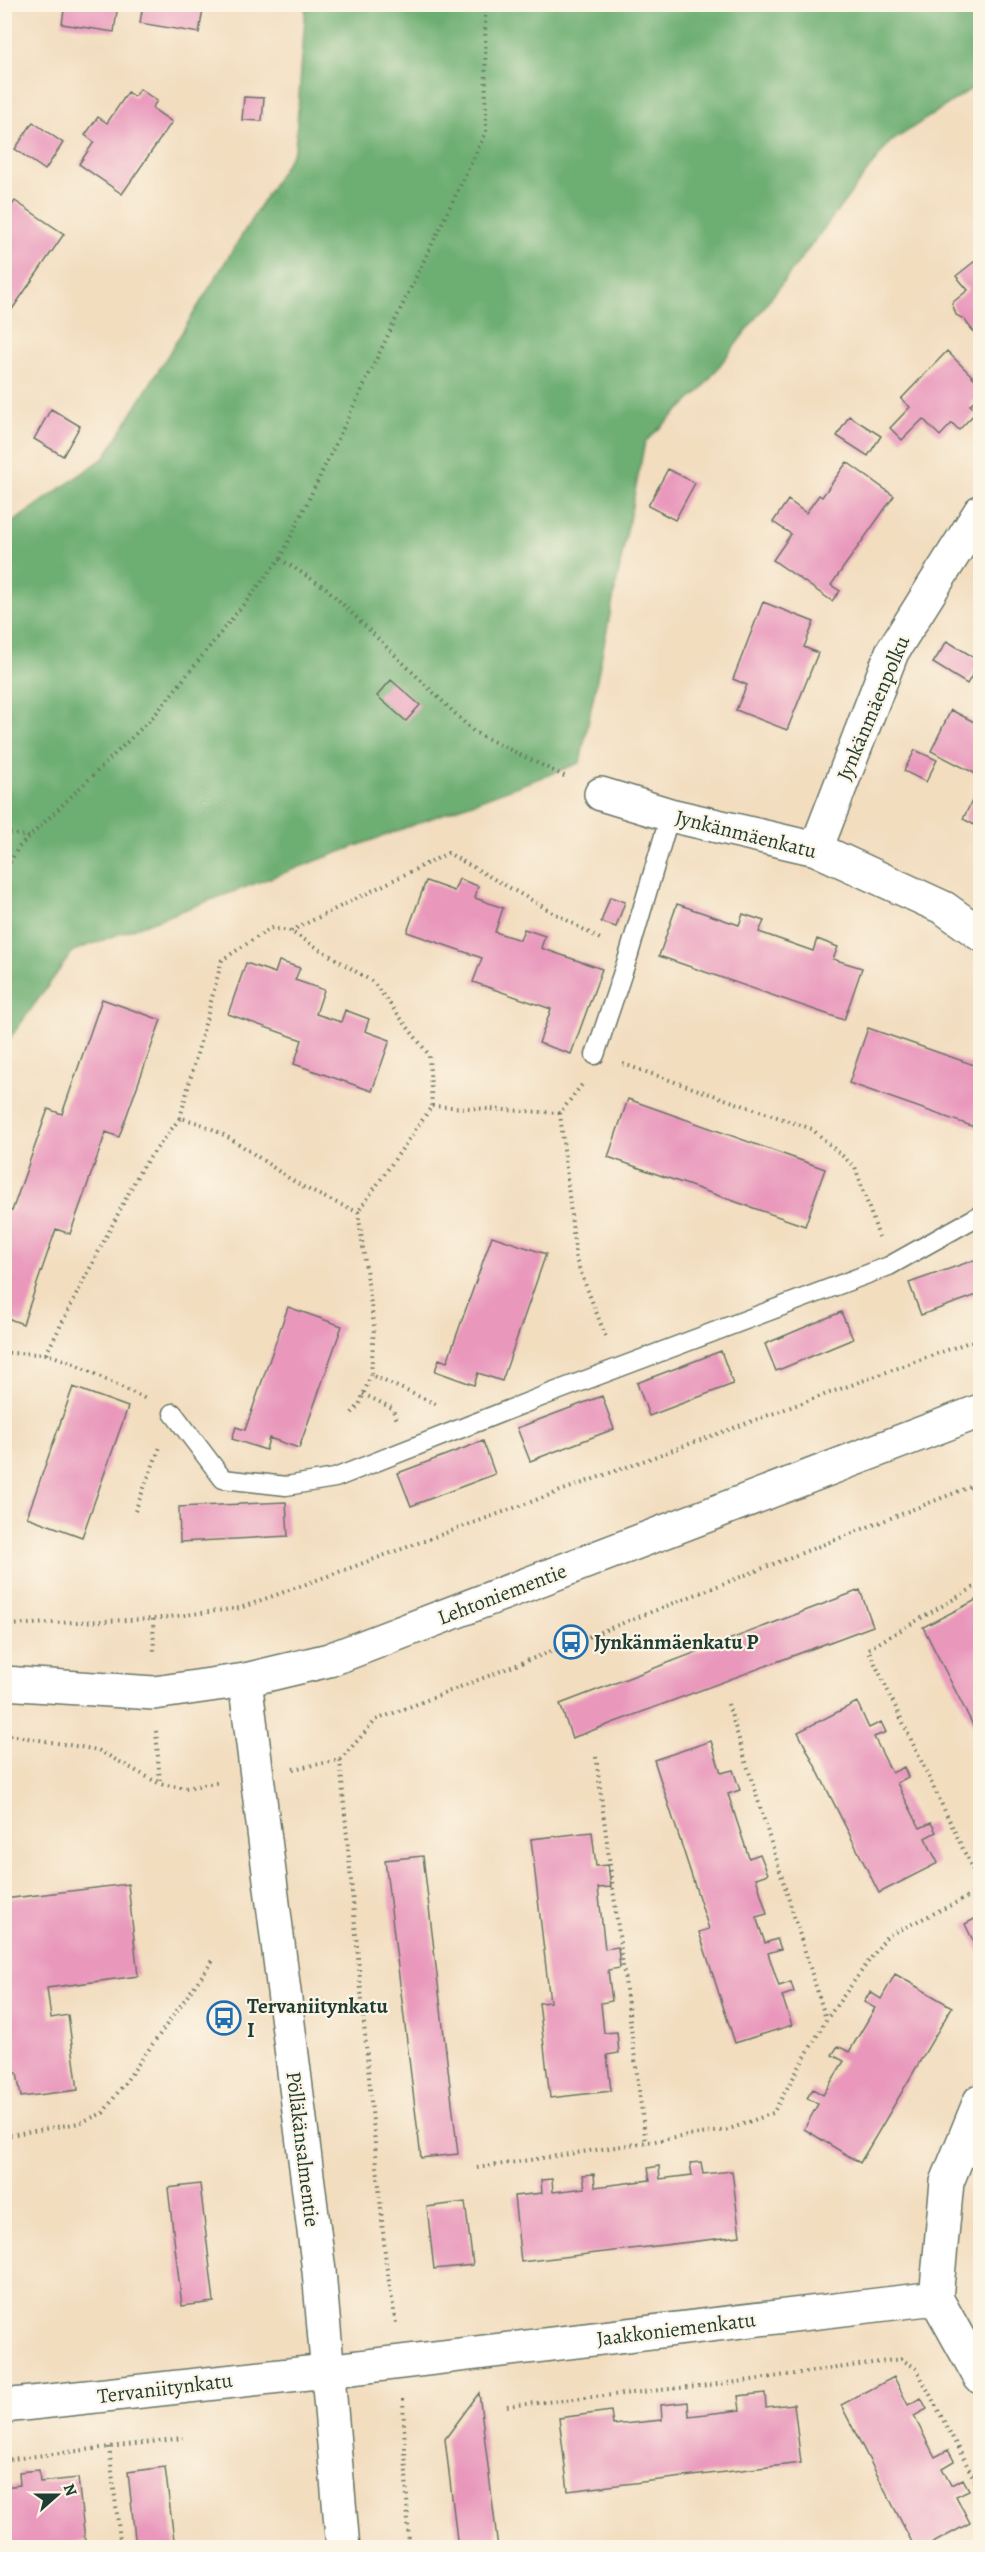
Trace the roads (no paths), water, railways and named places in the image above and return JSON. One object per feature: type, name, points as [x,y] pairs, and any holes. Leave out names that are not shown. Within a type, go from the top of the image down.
[{"type":"street","name":"Jynkänmäenpolku","points":[[816,849],[892,652],[981,512]]},
{"type":"street","name":"Jynkänmäenkatu","points":[[601,794],[670,815],[816,849],[944,908],[981,934]]},
{"type":"street","name":"Lehtoniementie","points":[[4,1683],[154,1693],[245,1680],[329,1660],[981,1411]]},
{"type":"street","name":"Pölläkänsalmentie","points":[[245,1680],[319,2271],[343,2547]]},
{"type":"street","points":[[981,2100],[947,2182],[936,2298],[981,2377]]},
{"type":"street","name":"Jaakkoniemenkatu","points":[[326,2371],[936,2298]]},
{"type":"street","name":"Tervaniitynkatu","points":[[4,2406],[326,2371]]},
{"type":"lane","points":[[595,1055],[628,957],[670,815]]},
{"type":"lane","points":[[173,1413],[223,1479],[286,1486],[335,1478],[617,1368],[889,1266],[981,1215]]},
{"type":"place","name":"Jynkänmäenkatu P","points":[[571,1642]]},
{"type":"place","name":"Tervaniitynkatu I","points":[[224,2018]]}]
